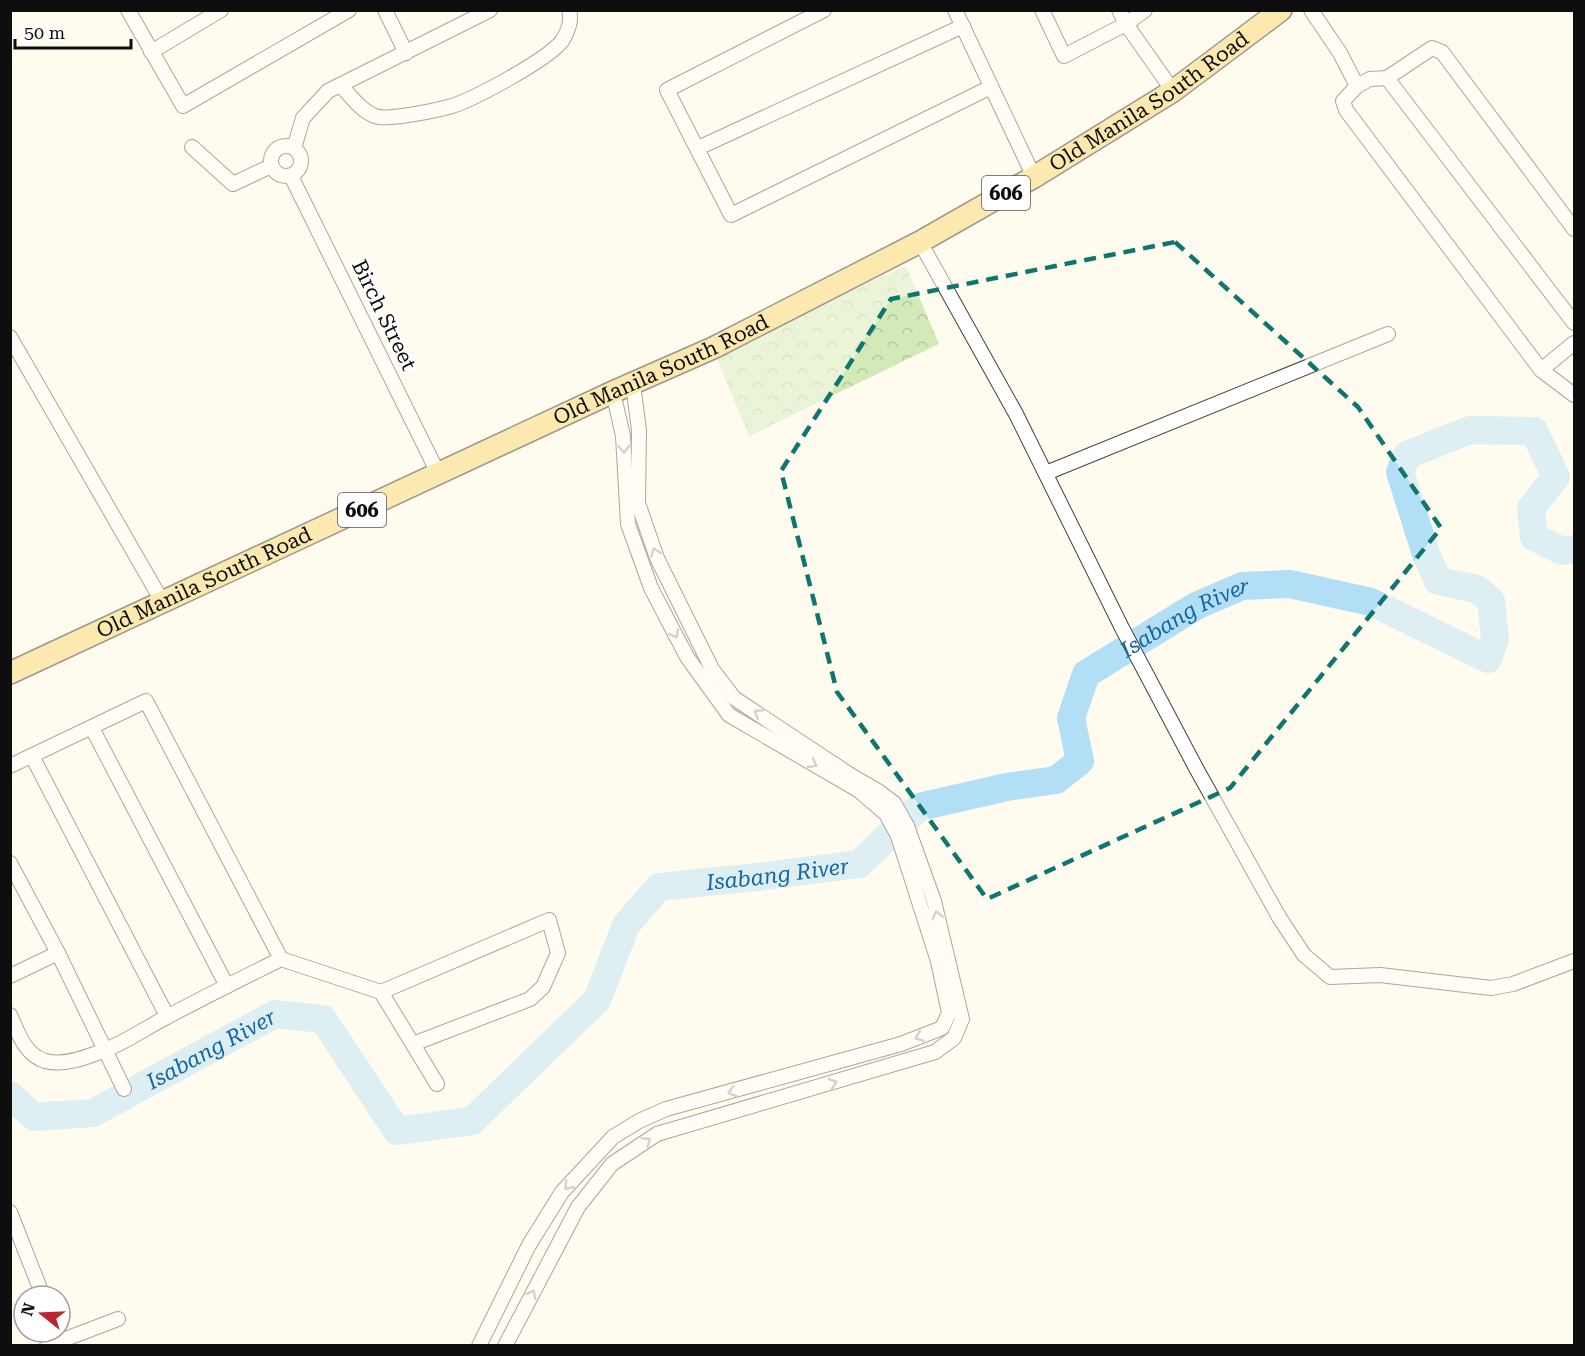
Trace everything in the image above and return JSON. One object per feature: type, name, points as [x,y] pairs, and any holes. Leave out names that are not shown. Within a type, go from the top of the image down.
[{"type":"main road","name":"Old Manila South Road","points":[[10,673],[438,473],[713,348],[920,242],[1034,177],[1173,92],[1281,10]]},
{"type":"street","points":[[128,10],[183,106],[348,10]]},
{"type":"street","points":[[151,52],[221,10]]},
{"type":"street","points":[[385,10],[406,53]]},
{"type":"street","points":[[294,148],[303,118],[328,91],[490,10]]},
{"type":"street","points":[[341,86],[365,111],[376,117],[389,118],[452,106],[503,81],[550,53],[569,28],[569,10]]},
{"type":"street","points":[[824,10],[667,90],[731,215],[991,87]]},
{"type":"street","points":[[955,10],[1034,177]]},
{"type":"street","points":[[1042,10],[1064,56],[1126,24],[1145,10]]},
{"type":"street","points":[[1119,10],[1126,24],[1173,92]]},
{"type":"street","points":[[1311,10],[1340,53],[1357,86]]},
{"type":"street","points":[[698,148],[963,26]]},
{"type":"street","points":[[1575,229],[1442,52],[1432,48],[1387,78],[1370,79],[1357,86],[1343,101],[1346,110],[1541,370],[1575,395]]},
{"type":"street","points":[[1387,78],[1575,323]]},
{"type":"street","points":[[288,146],[294,148],[300,157],[300,168],[291,176],[277,174],[271,166],[272,154],[276,149],[288,146]]},
{"type":"street","points":[[192,147],[233,184],[271,166]]},
{"type":"street","name":"Birch Street","points":[[291,176],[438,473]]},
{"type":"street","points":[[920,242],[1016,414],[1122,628],[1196,768],[1279,917],[1304,955],[1330,976],[1380,975],[1491,988],[1513,984],[1575,961]]},
{"type":"street","points":[[1046,473],[1388,334]]},
{"type":"street","points":[[10,337],[162,601]]},
{"type":"street","points":[[1541,370],[1575,343]]},
{"type":"street","points":[[623,388],[628,524],[651,588],[687,657],[729,715],[890,809]]},
{"type":"street","points":[[505,1346],[578,1208],[612,1164],[657,1134],[935,1052],[954,1038],[962,1019],[933,902],[902,831],[878,790],[852,776],[734,698],[712,669],[657,558],[638,503],[639,430],[623,388]]},
{"type":"street","points":[[10,766],[146,701],[281,959],[381,992],[437,1084]]},
{"type":"street","points":[[92,728],[227,986]]},
{"type":"street","points":[[32,756],[167,1016]]},
{"type":"street","points":[[479,1346],[529,1245],[562,1192],[613,1137],[639,1121],[666,1109],[901,1044],[942,1028],[949,1014],[938,962],[902,831]]},
{"type":"street","points":[[10,863],[58,953],[124,1089]]},
{"type":"street","points":[[381,992],[549,920],[558,952],[543,987],[530,999],[413,1044]]},
{"type":"street","points":[[10,976],[58,953]]},
{"type":"street","points":[[10,1015],[23,1043],[32,1055],[45,1061],[58,1063],[78,1059],[105,1050],[281,959]]},
{"type":"street","points":[[781,1078],[784,1097]]},
{"type":"street","points":[[10,1212],[38,1284]]},
{"type":"street","points":[[542,1225],[562,1237]]},
{"type":"street","points":[[72,1332],[118,1318]]},
{"type":"highlighted area","points":[[1175,242],[1358,407],[1441,528],[1230,788],[987,899],[837,692],[781,471],[891,299]]},
{"type":"green space","points":[[906,266],[939,344],[749,436],[714,352]]},
{"type":"waterway","name":"Isabang River","points":[[10,1095],[34,1117],[93,1113],[275,1014],[323,1019],[397,1131],[472,1121],[597,1000],[626,925],[659,887],[859,864],[919,807],[1007,787],[1056,780],[1080,761],[1071,718],[1086,674],[1196,606],[1242,586],[1290,584],[1371,602],[1488,659],[1495,638],[1491,601],[1477,589],[1438,581],[1426,554],[1400,472],[1407,455],[1470,430],[1534,431],[1556,477],[1531,508],[1534,537],[1562,551],[1574,549]]}]
